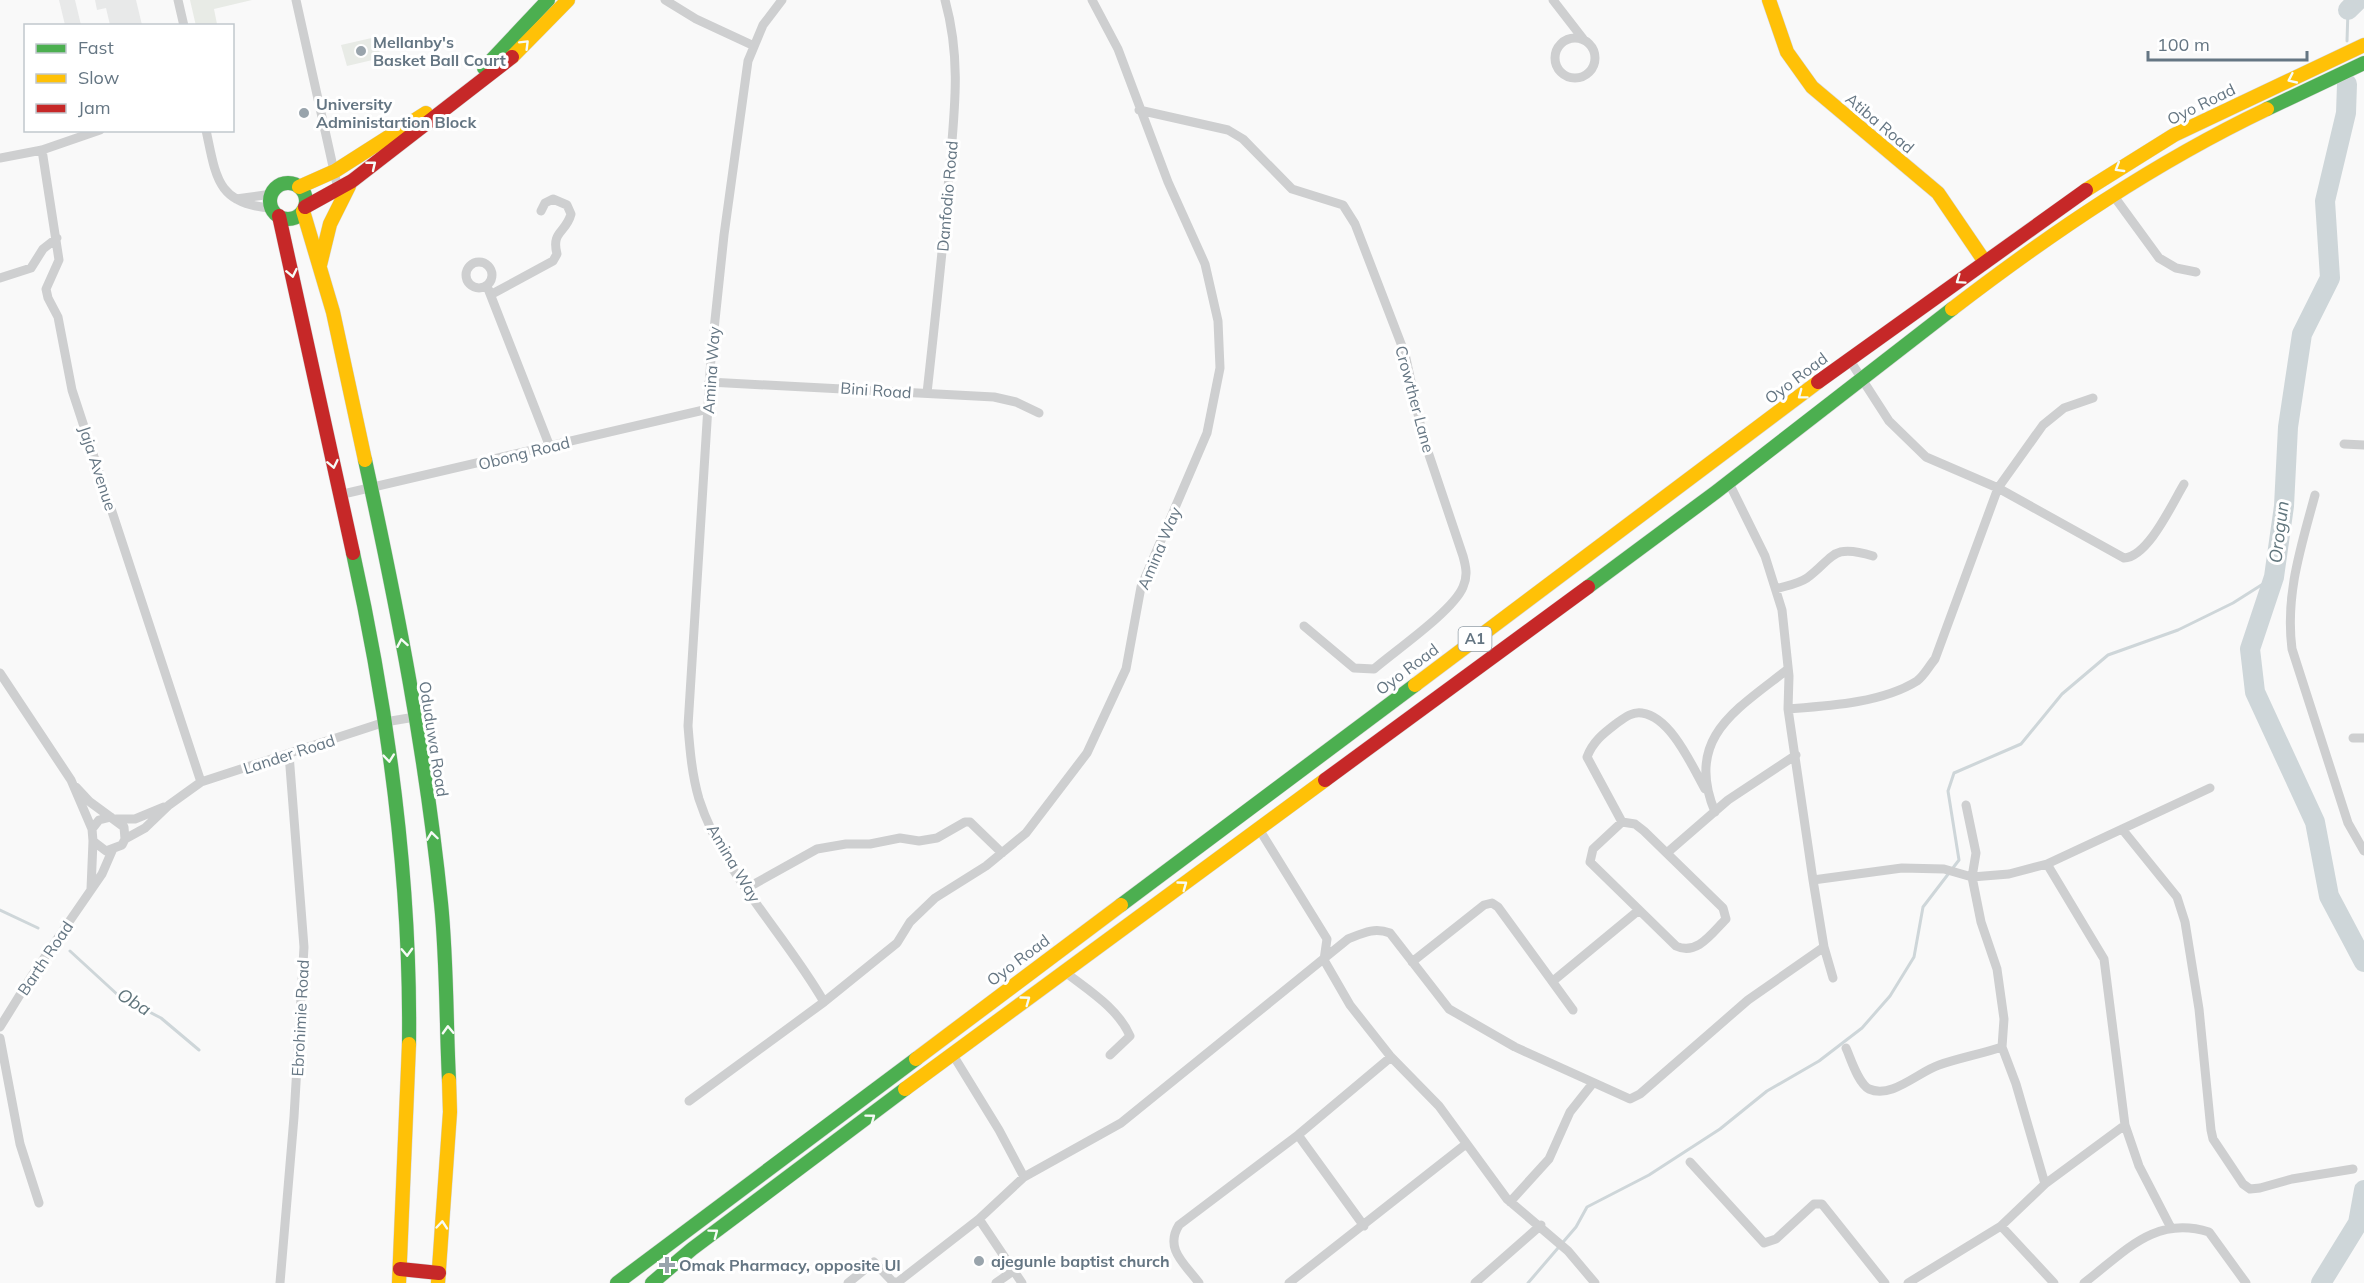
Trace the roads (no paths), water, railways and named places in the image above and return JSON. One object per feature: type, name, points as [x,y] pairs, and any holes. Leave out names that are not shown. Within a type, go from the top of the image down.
[{"type":"main road","points":[[299,187],[335,171],[421,117],[496,57],[548,0]]},
{"type":"main road","points":[[275,212],[295,218],[304,209],[352,181],[510,59],[568,0]]},
{"type":"main road","name":"Atiba Road","points":[[1769,0],[1787,52],[1812,87],[1938,193],[1985,262]]},
{"type":"main road","name":"Oyo Road","points":[[617,1283],[1849,359],[2053,211],[2174,135],[2364,45]]},
{"type":"main road","name":"Oyo Road","points":[[652,1283],[953,1054],[1729,483],[1862,378],[2001,274],[2149,172],[2211,136],[2364,63]]},
{"type":"main road","points":[[2140,155],[2149,172]]},
{"type":"main road","points":[[320,267],[329,222],[336,204],[352,181]]},
{"type":"main road","points":[[304,209],[305,196],[299,187],[291,183],[282,185],[272,194],[372,640],[385,722],[405,908],[409,1021],[408,1108],[400,1276],[438,1278]]},
{"type":"main road","name":"Oduduwa Road","points":[[304,209],[333,312],[388,566],[416,717],[441,904],[448,1023],[450,1112],[438,1278]]},
{"type":"main road","points":[[821,1128],[833,1144]]},
{"type":"street","points":[[178,0],[184,24]]},
{"type":"street","points":[[296,0],[338,189]]},
{"type":"street","points":[[665,0],[696,19],[752,45]]},
{"type":"street","name":"Amina Way","points":[[782,0],[763,25],[752,45],[748,61],[724,235],[709,382],[688,726],[692,769],[702,806],[719,845],[824,1002]]},
{"type":"street","name":"Danfodio Road","points":[[927,393],[943,253],[956,81],[954,33],[945,0]]},
{"type":"street","name":"Amina Way","points":[[689,1101],[824,1002],[897,943],[910,922],[934,897],[986,866],[1026,833],[1087,753],[1126,669],[1141,587],[1207,433],[1220,368],[1218,321],[1205,264],[1139,110],[1118,49],[1092,0]]},
{"type":"street","points":[[1553,0],[1594,52],[1593,68],[1581,78],[1565,76],[1555,64],[1556,48],[1569,38],[1584,40]]},
{"type":"street","name":"Crowther Lane","points":[[1139,110],[1228,130],[1244,139],[1292,189],[1343,205],[1355,224],[1405,354],[1424,437],[1463,556],[1467,572],[1465,585],[1449,606],[1374,669],[1354,668],[1304,626]]},
{"type":"street","points":[[0,159],[42,150],[94,132]]},
{"type":"street","points":[[206,132],[214,170],[234,200],[275,212]]},
{"type":"street","name":"Jaja Avenue","points":[[42,150],[59,260],[46,289],[58,317],[72,390],[201,782]]},
{"type":"street","points":[[234,200],[272,194]]},
{"type":"street","points":[[2114,195],[2159,258],[2176,268],[2196,272]]},
{"type":"street","points":[[541,211],[545,202],[553,199],[567,205],[571,214],[568,225],[556,235],[554,244],[557,254],[553,261],[489,290],[550,447]]},
{"type":"street","points":[[0,278],[31,268],[43,249],[57,238]]},
{"type":"street","points":[[1849,359],[1889,421],[1926,457],[1998,488],[2124,558],[2132,558],[2144,548],[2184,484]]},
{"type":"street","name":"Bini Road","points":[[709,382],[994,397],[1016,402],[1039,413]]},
{"type":"street","points":[[1788,709],[1840,705],[1893,691],[1918,680],[1935,659],[1998,488],[2043,424],[2064,408],[2093,398]]},
{"type":"street","name":"Obong Road","points":[[339,495],[370,490],[708,409]]},
{"type":"street","points":[[2344,444],[2364,445]]},
{"type":"street","points":[[1729,483],[1765,556],[1782,610],[1788,669],[1788,709],[1824,947],[1833,978]]},
{"type":"street","points":[[2315,495],[2294,573],[2288,619],[2292,649],[2348,824],[2364,851]]},
{"type":"street","points":[[1776,589],[1807,578],[1833,554],[1858,552],[1873,556]]},
{"type":"street","points":[[1705,789],[1707,753],[1717,733],[1729,717],[1788,669]]},
{"type":"street","points":[[0,672],[71,780],[90,802],[124,827],[125,839],[122,845],[112,851],[101,849],[93,841]]},
{"type":"street","points":[[1622,822],[1587,757],[1600,735],[1629,715],[1640,712],[1651,716],[1672,733],[1705,789],[1715,812]]},
{"type":"street","name":"Lander Road","points":[[125,839],[145,828],[169,805],[201,782],[385,722],[416,717]]},
{"type":"street","points":[[2354,738],[2364,738]]},
{"type":"street","name":"Ebrohimie Road","points":[[280,1283],[294,1117],[304,947],[289,754]]},
{"type":"street","points":[[1668,852],[1715,812],[1796,755]]},
{"type":"street","points":[[71,780],[92,829],[91,889]]},
{"type":"street","points":[[1813,880],[1914,868],[1944,869],[1972,877],[2022,872],[2047,864],[2210,788]]},
{"type":"street","name":"Lander Road","points":[[114,818],[135,819],[169,805]]},
{"type":"street","points":[[1966,805],[1976,853],[1972,877],[1981,922],[1997,969],[2004,1019],[2002,1047],[2016,1084],[2045,1184]]},
{"type":"street","points":[[92,829],[99,820],[114,818]]},
{"type":"street","points":[[747,888],[817,849],[846,844],[870,844],[900,838],[919,841],[937,838],[965,822],[970,822],[1002,853]]},
{"type":"street","points":[[1622,822],[1635,824],[1668,852],[1723,908],[1726,919],[1695,948],[1687,951],[1676,946],[1590,862],[1593,849],[1622,822]]},
{"type":"street","points":[[1258,829],[1327,939],[1324,960],[1350,1005],[1391,1057],[1438,1106],[1510,1202],[1541,1225],[1568,1251],[1595,1283]]},
{"type":"street","points":[[2122,829],[2169,886],[2180,908],[2199,1009],[2213,1139],[2243,1184],[2250,1189],[2260,1188],[2292,1179],[2353,1169]]},
{"type":"street","name":"Barth Road","points":[[0,1027],[30,977],[102,874],[112,851]]},
{"type":"street","points":[[2047,864],[2104,958],[2125,1125],[2139,1166],[2170,1226]]},
{"type":"street","points":[[1412,962],[1484,905],[1492,903],[1573,1010]]},
{"type":"street","points":[[1553,981],[1639,910]]},
{"type":"street","points":[[848,1283],[874,1262],[893,1282],[898,1281],[979,1219],[1024,1177],[1121,1123],[1348,939],[1378,929],[1389,933],[1449,1009],[1515,1047],[1630,1099],[1640,1094],[1748,1000],[1824,947]]},
{"type":"street","points":[[1065,972],[1097,997],[1126,1028],[1130,1036],[1110,1055]]},
{"type":"street","points":[[0,1038],[20,1144],[39,1203]]},
{"type":"street","points":[[1846,1048],[1863,1083],[1868,1088],[1880,1091],[1894,1088],[1937,1066],[2002,1047]]},
{"type":"street","points":[[953,1054],[999,1130],[1024,1177]]},
{"type":"street","points":[[1195,1282],[1175,1252],[1173,1236],[1179,1225],[1298,1135],[1391,1057]]},
{"type":"street","points":[[1510,1202],[1549,1160],[1569,1112],[1593,1083]]},
{"type":"street","points":[[1908,1283],[2001,1226],[2045,1184],[2125,1125]]},
{"type":"street","points":[[1298,1135],[1364,1226]]},
{"type":"street","points":[[1288,1283],[1364,1226],[1466,1144]]},
{"type":"street","points":[[1690,1162],[1764,1243],[1776,1239],[1814,1204],[1822,1204],[1885,1283]]},
{"type":"street","points":[[979,1219],[1022,1283]]},
{"type":"street","points":[[1475,1283],[1541,1225]]},
{"type":"street","points":[[2001,1226],[2054,1283]]},
{"type":"street","points":[[2084,1283],[2134,1245],[2170,1226],[2209,1232],[2246,1283]]},
{"type":"street","points":[[996,1283],[1013,1271]]},
{"type":"waterway","name":"Orogun","points":[[2348,10],[2358,0]]},
{"type":"waterway","points":[[2347,41],[2348,10]]},
{"type":"waterway","name":"Orogun","points":[[2347,84],[2346,113],[2325,201],[2330,278],[2302,334],[2288,427],[2284,506],[2274,577],[2250,649],[2255,692],[2315,822],[2329,896],[2364,962]]},
{"type":"waterway","points":[[1528,1283],[1576,1227],[1587,1207],[1649,1175],[1720,1129],[1767,1091],[1819,1061],[1862,1028],[1890,996],[1914,957],[1923,907],[1959,860],[1948,791],[1954,773],[2021,744],[2062,694],[2108,655],[2178,630],[2233,603],[2274,577]]},
{"type":"waterway","name":"Oba","points":[[0,910],[38,928]]},
{"type":"waterway","name":"Oba","points":[[70,951],[119,996],[161,1018],[199,1050]]},
{"type":"waterway","points":[[2321,1283],[2358,1223],[2364,1190]]},
{"type":"place","name":"Mellanby's Basket Ball Court","points":[[361,51]]},
{"type":"place","name":"University Administartion Block","points":[[304,113]]},
{"type":"place","name":"ajegunle baptist church","points":[[979,1261]]},
{"type":"place","name":"Omak Pharmacy, opposite UI","points":[[667,1265]]}]
